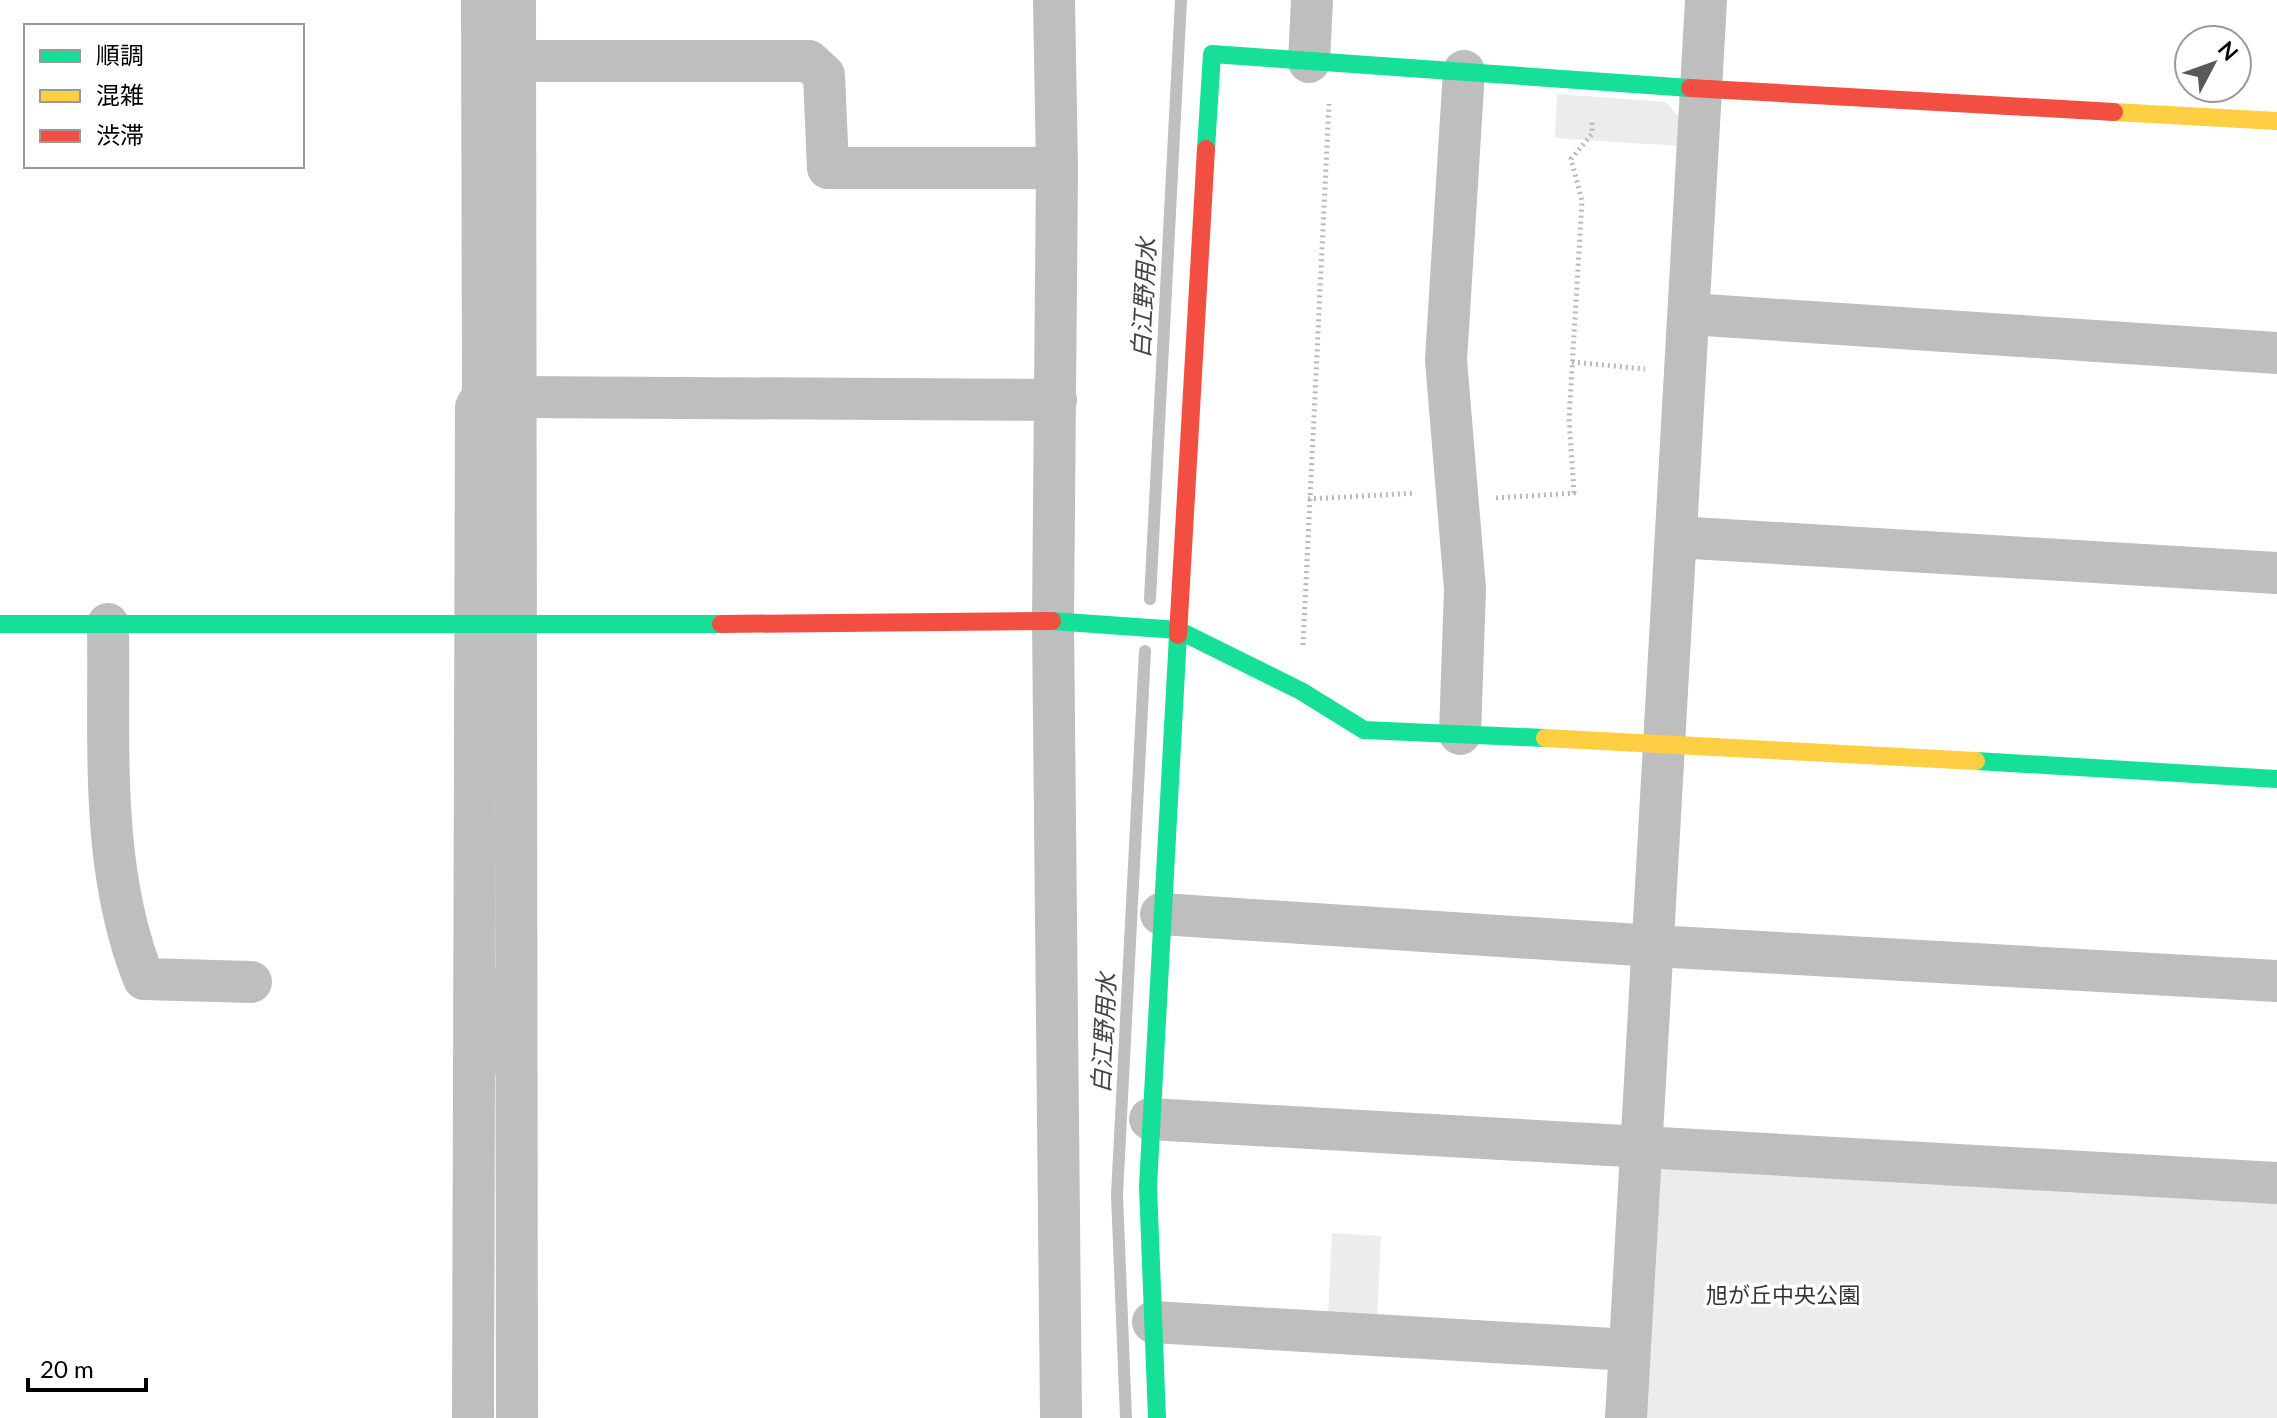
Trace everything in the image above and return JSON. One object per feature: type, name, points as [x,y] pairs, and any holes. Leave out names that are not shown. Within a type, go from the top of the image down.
[{"type":"street","points":[[482,0],[483,395],[476,407],[496,626],[517,1418]]},
{"type":"street","points":[[473,1418],[496,626],[514,397],[515,0]]},
{"type":"street","points":[[1054,0],[1057,168],[1053,621],[1061,1418]]},
{"type":"street","points":[[1312,0],[1320,62]]},
{"type":"street","points":[[1626,1418],[1706,0]]},
{"type":"street","points":[[1157,1418],[1148,1186],[1150,1119],[1212,54],[1702,89],[2277,121]]},
{"type":"street","points":[[514,61],[809,61],[824,75],[828,168],[1057,168]]},
{"type":"street","points":[[1460,734],[1465,589],[1446,360],[1464,71]]},
{"type":"street","points":[[1690,314],[2277,353]]},
{"type":"street","points":[[514,397],[1056,400]]},
{"type":"street","points":[[1676,537],[2277,573]]},
{"type":"street","points":[[0,624],[496,626],[1053,621],[1178,630],[1301,691],[1364,730],[1665,743],[2277,779]]},
{"type":"street","points":[[108,624],[112,851],[136,960],[144,979],[251,982]]},
{"type":"street","points":[[1161,914],[2277,981]]},
{"type":"street","points":[[1150,1119],[2277,1183]]},
{"type":"street","points":[[1153,1322],[1629,1350]]},
{"type":"path","points":[[1301,691],[1320,62]]},
{"type":"path","points":[[1308,499],[1574,493],[1569,419],[1582,201],[1571,159],[1592,134],[1593,81]]},
{"type":"path","points":[[1572,362],[1686,372]]},
{"type":"green space","points":[[1557,94],[1666,102],[1678,116],[1679,146],[1555,138]]},
{"type":"green space","name":"旭が丘中央公園","points":[[1668,1162],[2277,1199],[2277,1418],[1643,1418],[1656,1176]]},
{"type":"green space","points":[[1332,1233],[1381,1236],[1377,1320],[1328,1317]]},
{"type":"waterway","name":"白江野用水","points":[[1150,599],[1181,0]]},
{"type":"waterway","name":"白江野用水","points":[[1126,1418],[1117,1195],[1145,651]]},
{"type":"waterway","points":[[495,975],[496,1069]]},
{"type":"traffic: fast","points":[[1206,149],[1212,54],[1690,88]]},
{"type":"traffic: fast","points":[[1052,621],[1178,630],[1301,691],[1364,730],[1545,738]]},
{"type":"traffic: fast","points":[[0,624],[721,624]]},
{"type":"traffic: fast","points":[[1157,1418],[1148,1186],[1178,635]]},
{"type":"traffic: fast","points":[[1976,761],[2277,779]]},
{"type":"traffic: slow","points":[[2114,112],[2277,121]]},
{"type":"traffic: slow","points":[[1545,738],[1976,761]]},
{"type":"traffic: jam","points":[[1690,88],[2114,112]]},
{"type":"traffic: jam","points":[[1178,635],[1206,149]]},
{"type":"traffic: jam","points":[[721,624],[1052,621]]}]
